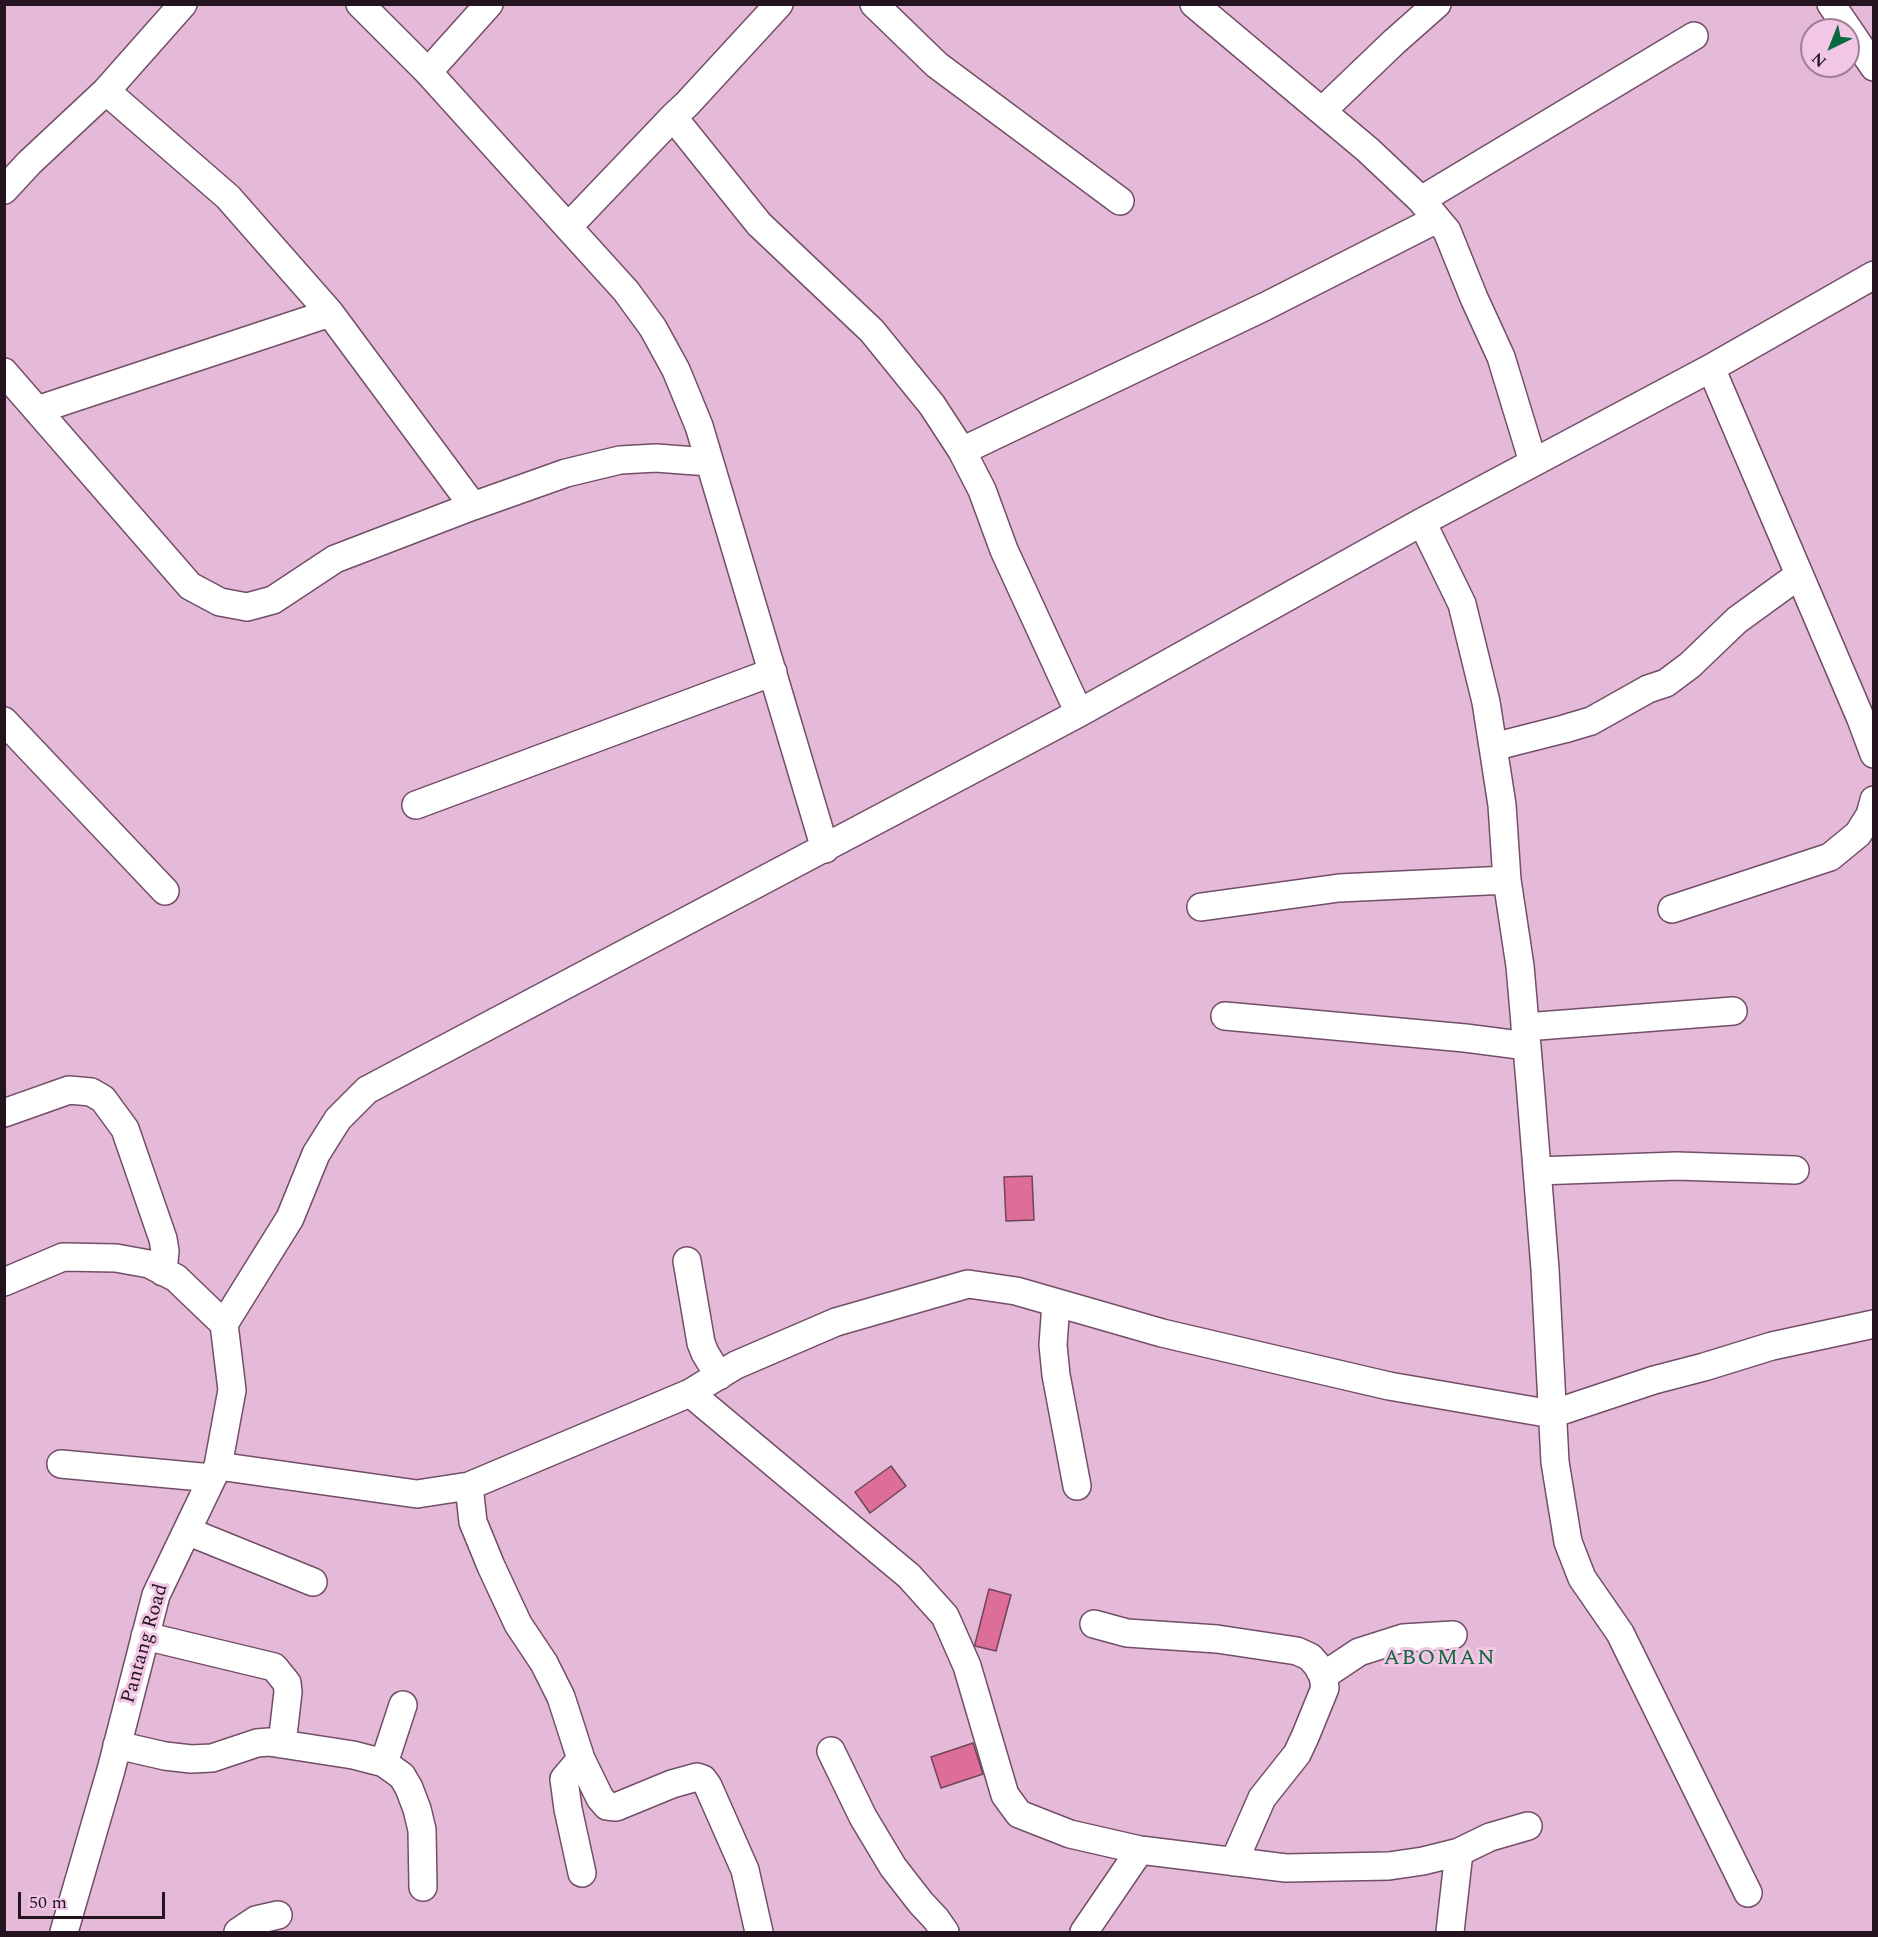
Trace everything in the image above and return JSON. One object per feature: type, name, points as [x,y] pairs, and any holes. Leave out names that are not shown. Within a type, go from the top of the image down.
[{"type":"street","points":[[4,190],[29,163],[106,91],[183,4]]},
{"type":"street","points":[[360,4],[428,72],[568,226],[626,291],[653,328],[676,370],[699,426],[825,849]]},
{"type":"street","points":[[428,72],[489,4]]},
{"type":"street","points":[[568,226],[687,104],[779,4]]},
{"type":"street","points":[[874,4],[937,65],[1120,201]]},
{"type":"street","points":[[1194,4],[1368,150],[1447,231],[1501,357],[1533,462]]},
{"type":"street","points":[[1322,111],[1437,4]]},
{"type":"street","points":[[1831,4],[1874,67]]},
{"type":"street","points":[[962,451],[1253,312],[1429,210],[1694,36]]},
{"type":"street","points":[[106,91],[228,197],[330,313],[473,506]]},
{"type":"street","points":[[673,117],[759,224],[872,331],[932,405],[962,451],[982,490],[1004,550],[1079,713]]},
{"type":"street","points":[[4,1282],[63,1257],[116,1258],[149,1264],[176,1278],[224,1324],[290,1218],[316,1154],[338,1119],[367,1090],[1079,713],[1422,522],[1872,280]]},
{"type":"street","points":[[37,410],[330,313]]},
{"type":"street","points":[[1711,368],[1874,754]]},
{"type":"street","points":[[4,372],[190,586],[220,602],[247,607],[273,600],[335,559],[566,473],[620,460],[656,458],[710,462]]},
{"type":"street","points":[[1422,522],[1462,604],[1486,702],[1502,805],[1507,880],[1520,966],[1545,1269],[1555,1462],[1568,1542],[1582,1578],[1620,1633],[1748,1893]]},
{"type":"street","points":[[1493,747],[1591,721],[1648,689],[1666,683],[1737,620],[1799,575]]},
{"type":"street","points":[[416,805],[773,672]]},
{"type":"street","points":[[4,721],[165,891]]},
{"type":"street","points":[[1672,909],[1830,857],[1858,834],[1870,814],[1874,800]]},
{"type":"street","points":[[1201,907],[1339,888],[1507,880]]},
{"type":"street","points":[[1225,1016],[1465,1038],[1526,1036],[1733,1011]]},
{"type":"street","points":[[4,1113],[69,1090],[91,1092],[103,1100],[125,1129],[163,1239],[165,1251],[163,1272]]},
{"type":"street","points":[[1537,1171],[1699,1166],[1795,1170]]},
{"type":"street","points":[[687,1261],[701,1343],[719,1376]]},
{"type":"street","points":[[61,1464],[215,1472],[417,1494],[469,1486],[690,1394],[736,1365],[836,1322],[968,1284],[1016,1291],[1162,1334],[1389,1386],[1552,1414],[1654,1380],[1772,1346],[1874,1324]]},
{"type":"street","points":[[1056,1303],[1053,1345],[1056,1375],[1077,1486]]},
{"type":"street","name":"Pantang Road","points":[[64,1932],[117,1745],[156,1595],[215,1472],[232,1390],[224,1324]]},
{"type":"street","points":[[690,1394],[909,1576],[945,1616],[967,1666],[1005,1795],[1019,1814],[1070,1834],[1140,1850],[1286,1868],[1389,1866],[1423,1862],[1459,1852],[1490,1837],[1528,1826]]},
{"type":"street","points":[[469,1486],[473,1522],[482,1544],[518,1624],[544,1663],[561,1697],[581,1759],[600,1798],[607,1806],[616,1807],[697,1777],[703,1779],[745,1870],[759,1932]]},
{"type":"street","points":[[187,1531],[313,1582]]},
{"type":"street","points":[[1094,1624],[1127,1633],[1218,1639],[1298,1651],[1310,1657],[1317,1665],[1323,1676],[1325,1688],[1297,1754],[1262,1798],[1234,1862]]},
{"type":"street","points":[[1323,1676],[1359,1652],[1403,1638],[1453,1635]]},
{"type":"street","points":[[145,1636],[274,1667],[287,1683],[288,1692],[282,1744]]},
{"type":"street","points":[[384,1763],[403,1705]]},
{"type":"street","points":[[117,1745],[165,1756],[191,1759],[212,1758],[257,1743],[269,1742],[353,1755],[384,1763],[402,1776],[417,1809],[422,1830],[423,1887]]},
{"type":"street","points":[[831,1751],[863,1817],[893,1868],[945,1932]]},
{"type":"street","points":[[581,1759],[564,1779],[566,1801],[582,1874]]},
{"type":"street","points":[[1084,1932],[1140,1850]]},
{"type":"street","points":[[1450,1932],[1459,1852]]},
{"type":"street","points":[[238,1932],[256,1920],[278,1915]]},
{"type":"building","points":[[1032,1176],[1034,1220],[1006,1221],[1004,1177]]},
{"type":"building","points":[[891,1466],[906,1486],[870,1513],[855,1492]]},
{"type":"building","points":[[989,1589],[1011,1595],[996,1651],[975,1646]]},
{"type":"building","points":[[973,1743],[983,1774],[941,1788],[931,1757]]},
{"type":"district","name":"ABOMAN","points":[[1440,1660]]}]
